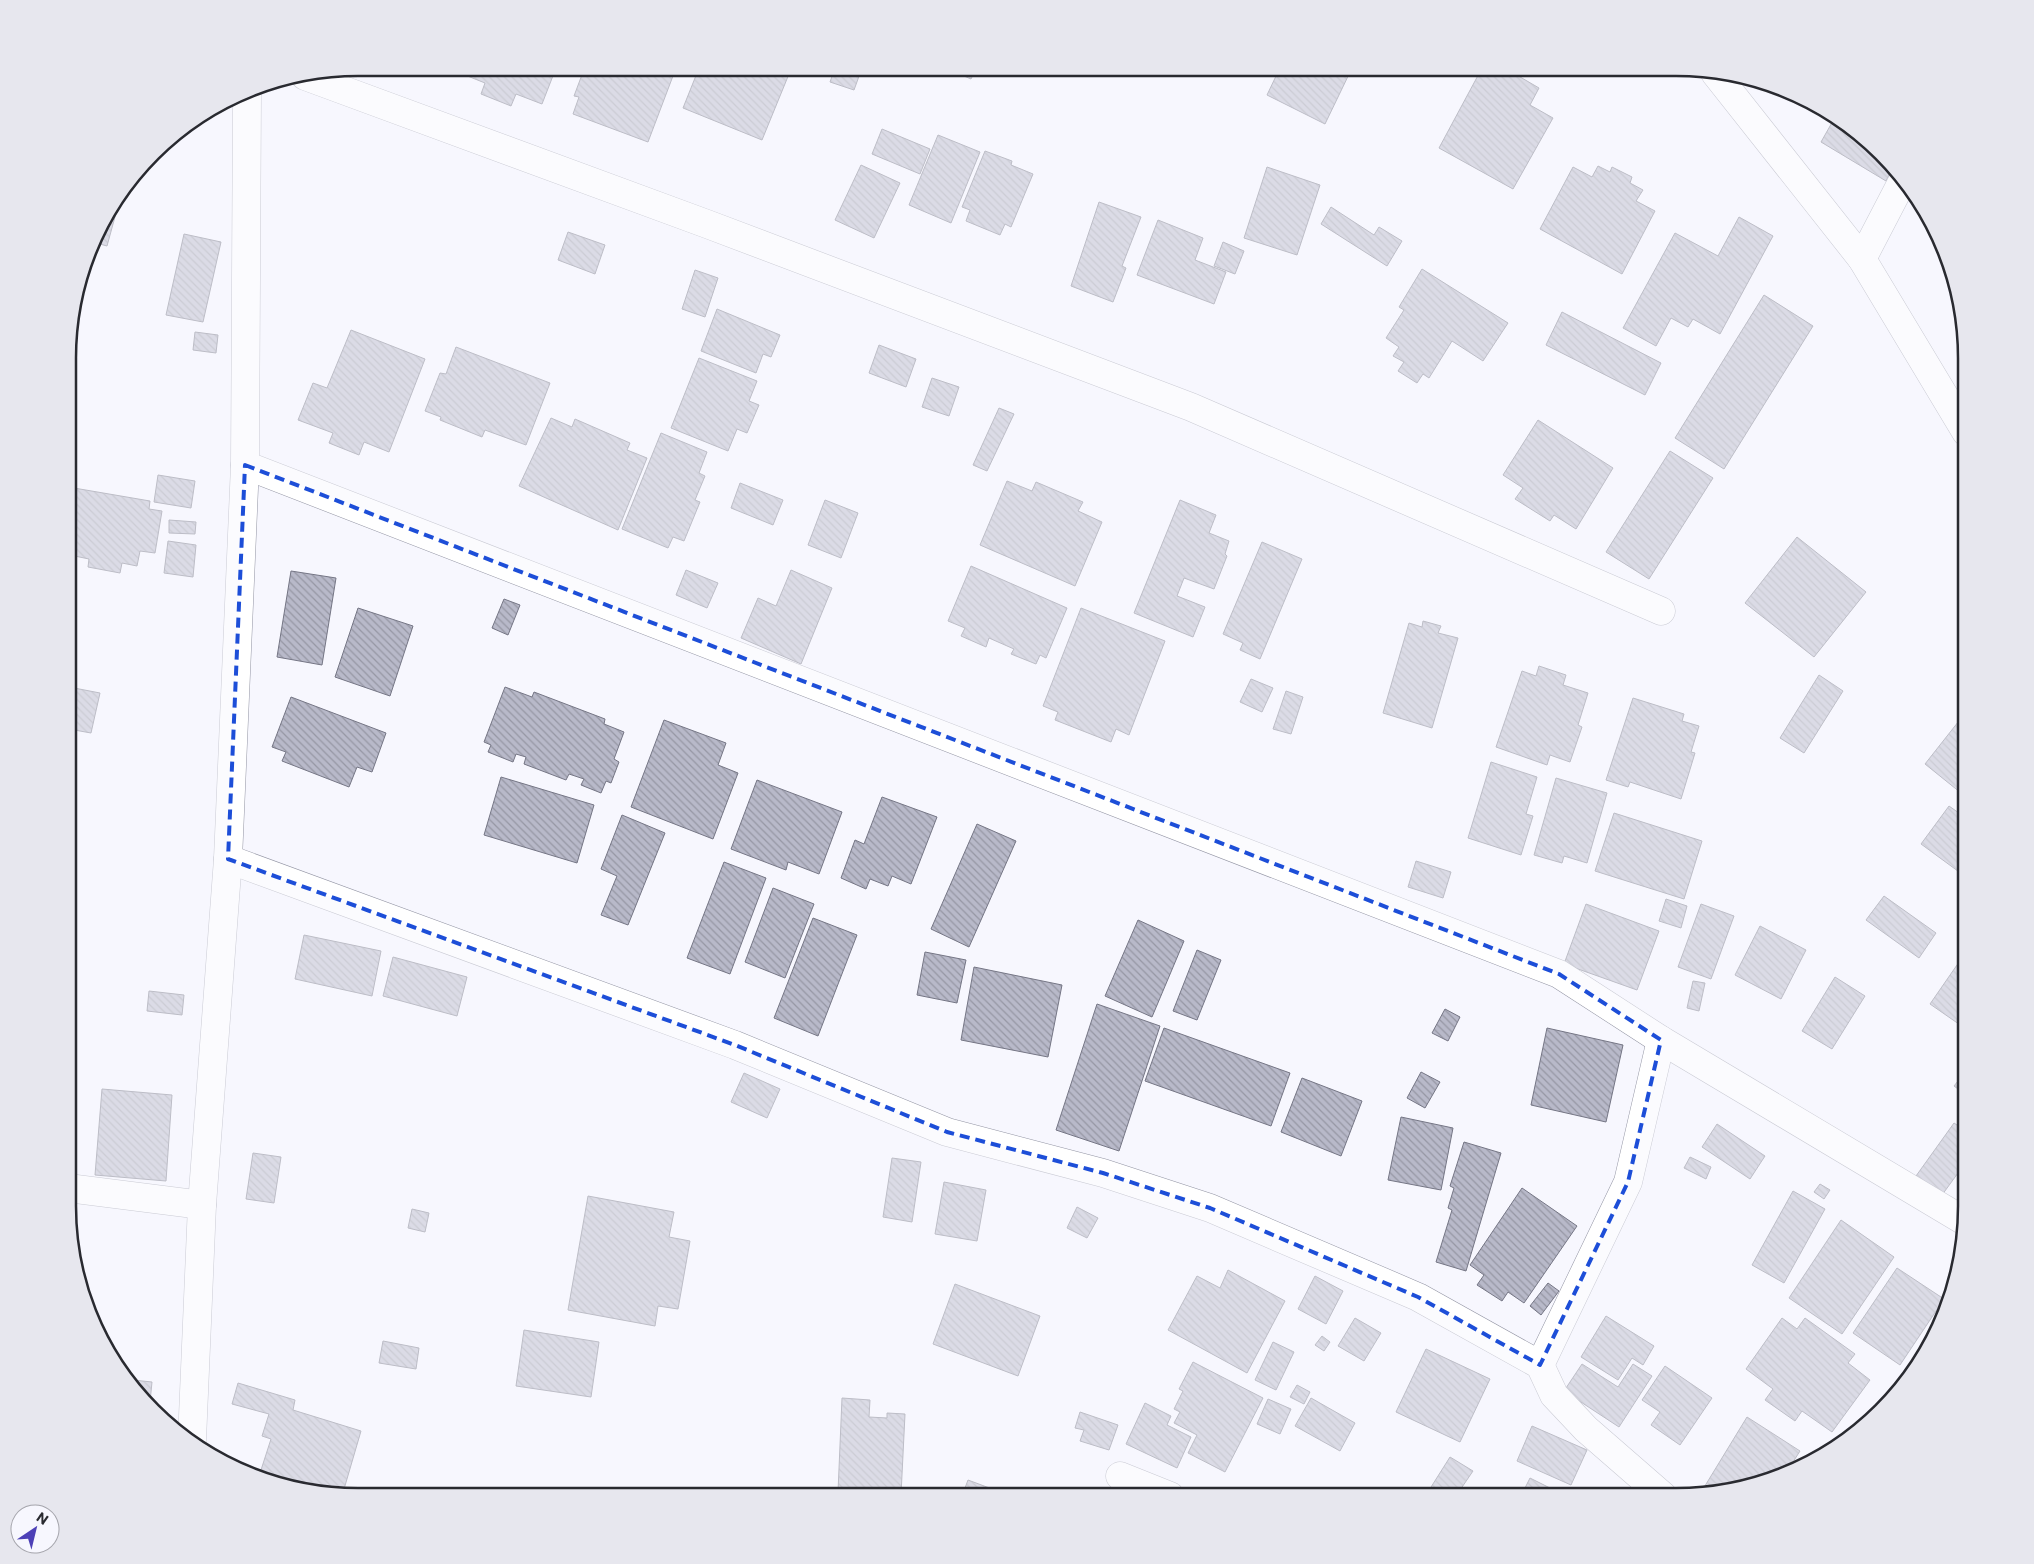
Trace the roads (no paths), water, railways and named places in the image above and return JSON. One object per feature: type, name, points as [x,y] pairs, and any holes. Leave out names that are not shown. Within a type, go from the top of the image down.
[{"type":"street","points":[[316,80],[1191,407],[1661,611]]},
{"type":"street","points":[[1725,81],[1862,259],[1958,419]]},
{"type":"street","points":[[192,1433],[202,1205],[228,859],[245,465],[247,100]]},
{"type":"street","points":[[1862,259],[1899,187]]},
{"type":"street","points":[[245,465],[1559,974],[1661,1040],[1957,1217]]},
{"type":"street","points":[[228,859],[735,1045],[947,1132],[1102,1173],[1210,1208],[1418,1297],[1540,1366],[1554,1395],[1586,1429],[1654,1488]]},
{"type":"street","points":[[1540,1366],[1628,1182],[1661,1040]]},
{"type":"street","points":[[76,1189],[202,1205]]},
{"type":"street","points":[[1120,1476],[1150,1488]]}]
